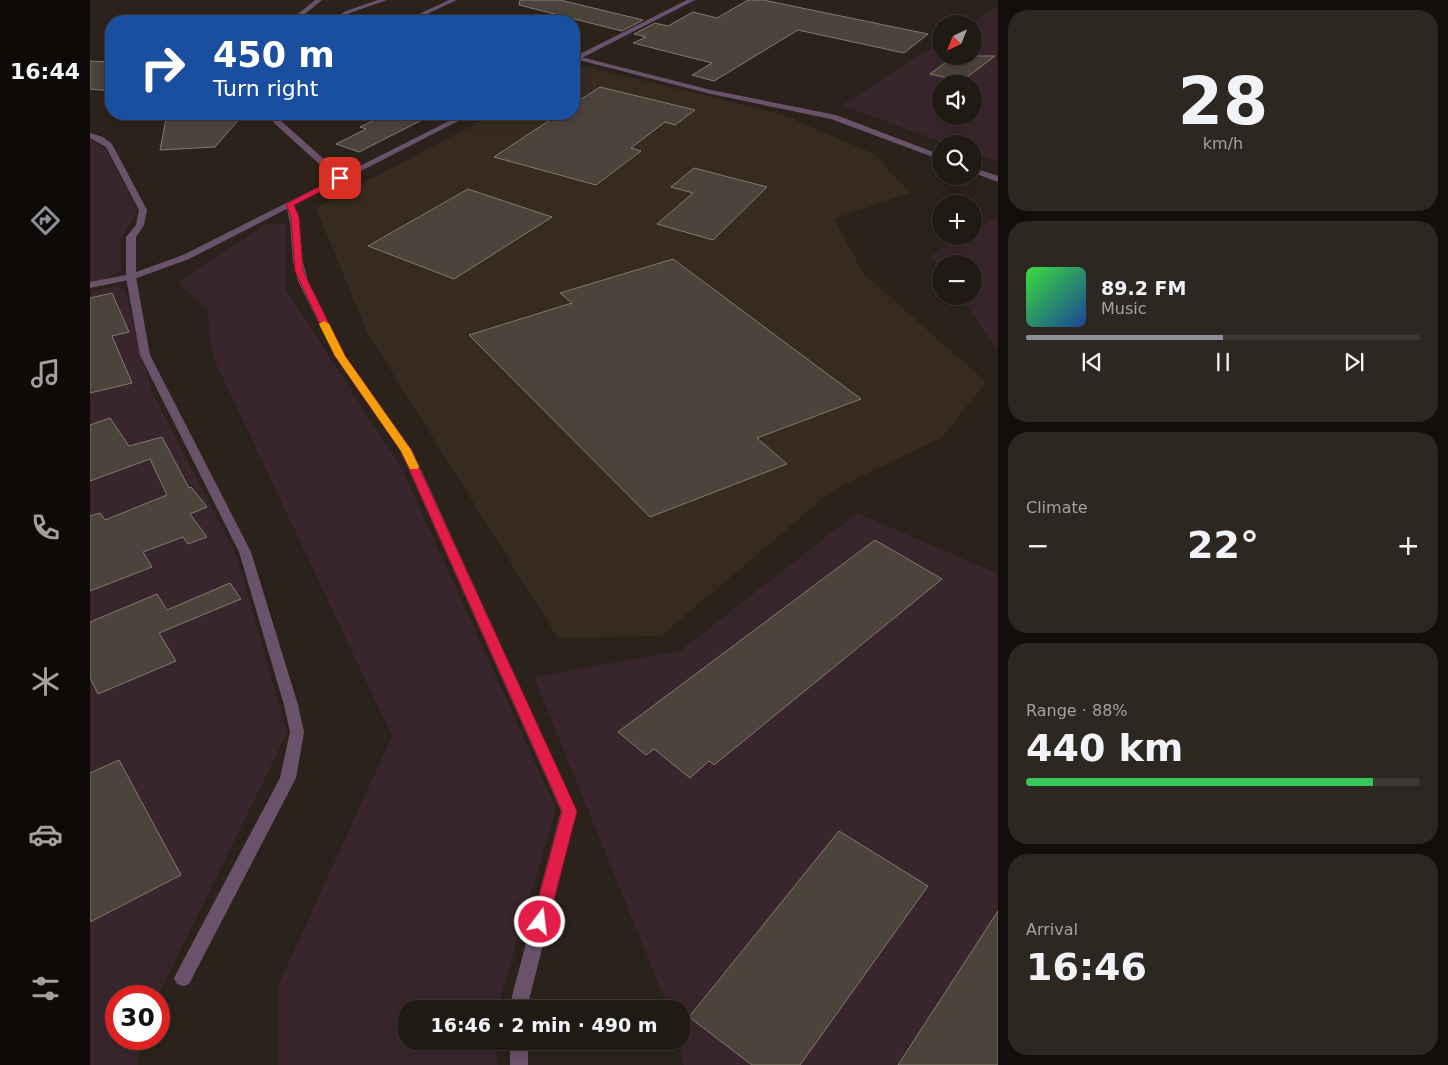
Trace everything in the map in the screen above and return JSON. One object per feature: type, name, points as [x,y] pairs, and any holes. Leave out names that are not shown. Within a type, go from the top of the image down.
[{"type":"street","points":[[299,15],[319,0]]},
{"type":"street","points":[[342,15],[384,0]]},
{"type":"street","points":[[420,15],[454,0]]},
{"type":"street","points":[[580,56],[692,0]]},
{"type":"street","points":[[580,60],[711,92],[833,118],[932,155]]},
{"type":"street","points":[[278,120],[340,178]]},
{"type":"street","points":[[90,285],[131,277],[186,257],[456,120]]},
{"type":"street","points":[[90,135],[100,139],[109,146],[143,210],[140,225],[131,237],[131,277],[145,355],[245,552],[292,705],[297,732],[288,778],[183,978]]},
{"type":"street","points":[[982,173],[998,179]]},
{"type":"street","points":[[290,204],[295,217],[299,271],[303,281],[340,356],[406,450],[570,811],[521,1000]]},
{"type":"street","points":[[519,1065],[520,1050]]},
{"type":"shaded area","points":[[998,6],[998,162],[982,157],[982,135],[932,135],[932,138],[842,105],[932,48],[932,65],[982,65],[982,17]]},
{"type":"shaded area","points":[[584,66],[783,115],[874,154],[910,193],[834,219],[863,273],[986,382],[942,437],[833,490],[661,636],[558,638],[367,332],[316,208],[483,120],[580,120],[580,68]]},
{"type":"shaded area","points":[[90,139],[105,149],[137,210],[120,241],[121,271],[103,280],[90,283]]},
{"type":"shaded area","points":[[992,219],[998,220],[998,349],[966,305],[982,305],[982,255],[933,255],[949,245],[982,245],[982,225]]},
{"type":"shaded area","points":[[286,223],[285,289],[401,467],[556,809],[500,1000],[398,1000],[398,1050],[497,1050],[498,1065],[278,1065],[279,984],[392,736],[213,357],[207,310],[178,282],[267,224]]},
{"type":"shaded area","points":[[117,286],[125,290],[152,392],[237,557],[287,733],[163,985],[105,985],[105,1050],[141,1050],[137,1065],[90,1065],[90,292]]},
{"type":"shaded area","points":[[857,513],[998,574],[998,1065],[684,1065],[680,1050],[690,1050],[690,1000],[665,1000],[534,677],[680,651]]},
{"type":"building","points":[[520,0],[560,0],[643,20],[622,31],[580,20],[580,15],[559,15],[519,5]]},
{"type":"building","points":[[748,0],[763,0],[928,34],[904,53],[798,30],[714,81],[692,75],[712,63],[633,43],[646,37],[634,34],[655,23],[668,26],[693,12],[717,18]]},
{"type":"building","points":[[982,56],[995,56],[970,75],[930,74],[942,65],[982,65]]},
{"type":"building","points":[[90,61],[105,62],[105,90],[90,89]]},
{"type":"building","points":[[600,87],[695,110],[675,125],[665,122],[631,148],[641,151],[596,185],[494,157],[550,120],[580,120],[580,100]]},
{"type":"building","points":[[166,120],[238,120],[215,147],[160,150]]},
{"type":"building","points":[[375,120],[422,120],[359,152],[336,144],[366,129],[360,127]]},
{"type":"building","points":[[694,168],[767,187],[713,240],[657,224],[693,193],[671,187]]},
{"type":"building","points":[[468,189],[552,217],[454,279],[368,246]]},
{"type":"building","points":[[673,259],[861,399],[757,438],[787,464],[650,517],[469,335],[572,303],[560,293]]},
{"type":"building","points":[[112,293],[129,332],[112,336],[132,383],[90,393],[90,298]]},
{"type":"building","points":[[110,418],[129,446],[162,437],[189,488],[191,487],[207,507],[190,514],[207,537],[188,544],[183,537],[143,552],[152,567],[90,591],[90,516],[100,513],[105,520],[167,495],[150,459],[90,481],[90,425]]},
{"type":"building","points":[[875,540],[942,579],[714,765],[709,761],[690,778],[654,749],[646,755],[618,732]]},
{"type":"building","points":[[230,583],[241,599],[159,633],[176,661],[98,694],[90,678],[90,622],[157,594],[167,610]]},
{"type":"building","points":[[119,760],[181,875],[90,922],[90,773]]},
{"type":"building","points":[[839,831],[928,886],[800,1065],[752,1065],[690,1018]]},
{"type":"building","points":[[998,911],[998,1065],[898,1065]]},
{"type":"slow traffic","points":[[324,324],[340,356],[406,450],[413,467]]},
{"type":"route","points":[[340,178],[290,204],[295,217],[299,271],[340,356],[406,450],[570,811],[540,922]]}]
